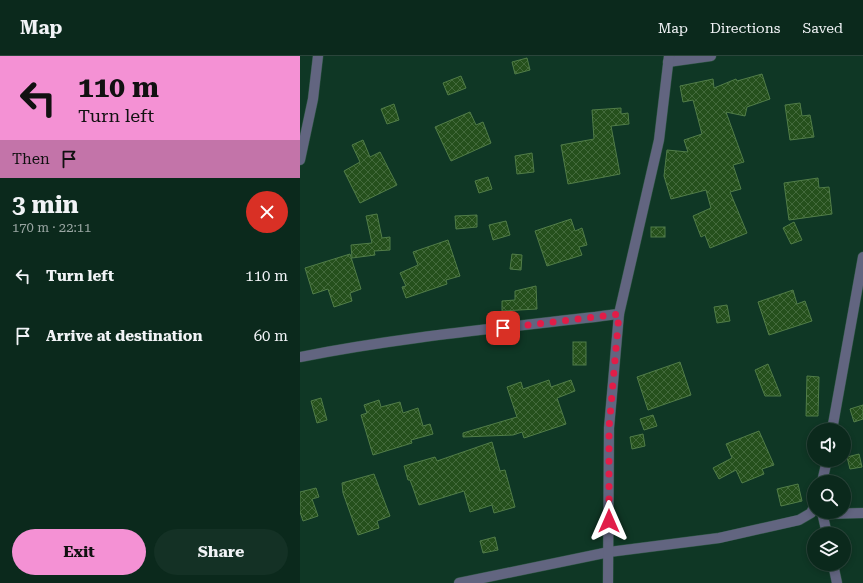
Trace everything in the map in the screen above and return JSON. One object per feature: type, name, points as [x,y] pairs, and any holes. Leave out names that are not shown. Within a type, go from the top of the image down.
[{"type":"street","points":[[300,160],[313,99],[318,56]]},
{"type":"street","points":[[608,583],[609,428],[619,314],[659,140],[669,59],[711,56]]},
{"type":"street","points":[[833,423],[863,257]]},
{"type":"street","points":[[300,357],[336,350],[460,333],[619,314]]},
{"type":"street","points":[[851,513],[863,513]]},
{"type":"street","points":[[459,583],[608,552],[734,534],[799,520],[807,515]]},
{"type":"street","points":[[834,571],[837,583]]},
{"type":"building","points":[[527,58],[530,70],[515,74],[512,62]]},
{"type":"building","points":[[762,74],[770,99],[747,107],[745,116],[726,112],[744,162],[733,165],[741,189],[730,192],[747,233],[710,248],[705,235],[701,237],[693,216],[711,208],[706,190],[671,199],[664,176],[667,150],[688,152],[684,140],[702,134],[693,100],[683,102],[680,86],[713,79],[714,88],[736,79],[737,81]]},
{"type":"building","points":[[461,76],[466,88],[448,95],[443,83]]},
{"type":"building","points":[[800,103],[802,116],[810,115],[814,137],[790,140],[785,105]]},
{"type":"building","points":[[394,104],[399,120],[387,124],[381,109]]},
{"type":"building","points":[[621,108],[621,114],[628,113],[629,124],[611,126],[620,174],[568,184],[561,145],[594,139],[592,110]]},
{"type":"building","points":[[470,112],[476,125],[483,122],[491,143],[451,161],[435,127]]},
{"type":"building","points":[[363,140],[370,157],[380,152],[397,185],[360,203],[344,171],[360,162],[352,145]]},
{"type":"building","points":[[532,153],[534,172],[517,174],[515,156]]},
{"type":"building","points":[[488,177],[492,189],[479,193],[475,181]]},
{"type":"building","points":[[818,178],[819,188],[829,187],[832,214],[789,220],[784,183]]},
{"type":"building","points":[[377,214],[382,238],[390,237],[390,250],[374,251],[375,255],[352,258],[351,245],[372,243],[366,216]]},
{"type":"building","points":[[477,215],[477,227],[456,229],[455,216]]},
{"type":"building","points":[[571,219],[575,231],[582,228],[587,245],[579,247],[582,255],[547,266],[535,231]]},
{"type":"building","points":[[506,221],[510,235],[493,240],[489,225]]},
{"type":"building","points":[[794,222],[802,240],[791,244],[783,228]]},
{"type":"building","points":[[651,227],[665,227],[665,237],[651,237]]},
{"type":"building","points":[[448,240],[460,276],[446,280],[447,284],[406,298],[402,287],[406,286],[400,273],[418,265],[413,252]]},
{"type":"building","points":[[350,254],[361,289],[350,293],[352,301],[334,307],[328,289],[313,294],[305,268]]},
{"type":"building","points":[[512,254],[522,255],[521,270],[510,269]]},
{"type":"building","points":[[536,286],[537,309],[502,311],[502,301],[515,300],[515,291]]},
{"type":"building","points":[[793,290],[797,304],[805,301],[812,321],[769,335],[758,302]]},
{"type":"building","points":[[727,305],[730,321],[717,323],[714,307]]},
{"type":"building","points":[[573,342],[586,342],[586,365],[573,365]]},
{"type":"building","points":[[680,362],[691,395],[648,410],[637,377]]},
{"type":"building","points":[[768,364],[781,396],[765,396],[755,370]]},
{"type":"building","points":[[807,376],[819,377],[818,416],[806,416]]},
{"type":"building","points":[[549,380],[551,387],[571,380],[575,391],[557,398],[566,424],[524,438],[522,432],[513,435],[463,437],[463,433],[517,417],[507,387],[521,382],[523,389]]},
{"type":"building","points":[[321,398],[327,420],[317,423],[311,401]]},
{"type":"building","points":[[379,400],[381,407],[400,402],[403,413],[418,408],[423,426],[430,424],[433,434],[411,440],[412,443],[373,455],[361,415],[367,413],[364,405]]},
{"type":"building","points":[[863,405],[863,419],[854,422],[850,409]]},
{"type":"building","points":[[653,415],[657,426],[644,430],[640,419]]},
{"type":"building","points":[[759,431],[774,465],[762,469],[764,474],[742,483],[736,470],[719,479],[713,468],[732,458],[726,444]]},
{"type":"building","points":[[643,434],[645,446],[632,449],[630,437]]},
{"type":"building","points":[[492,442],[500,471],[505,470],[515,507],[494,513],[492,505],[470,512],[464,491],[419,505],[410,480],[408,480],[404,466],[435,457],[437,461]]},
{"type":"building","points":[[859,454],[862,467],[850,469],[851,456]]},
{"type":"building","points":[[374,474],[390,516],[377,521],[379,528],[358,535],[343,493],[342,483]]},
{"type":"building","points":[[798,484],[802,501],[781,506],[777,489]]},
{"type":"building","points":[[316,488],[319,497],[312,499],[318,516],[303,521],[300,512],[300,492]]},
{"type":"building","points":[[495,537],[498,550],[483,553],[480,541]]},
{"type":"route","points":[[503,328],[619,314],[609,428],[609,521]]}]
